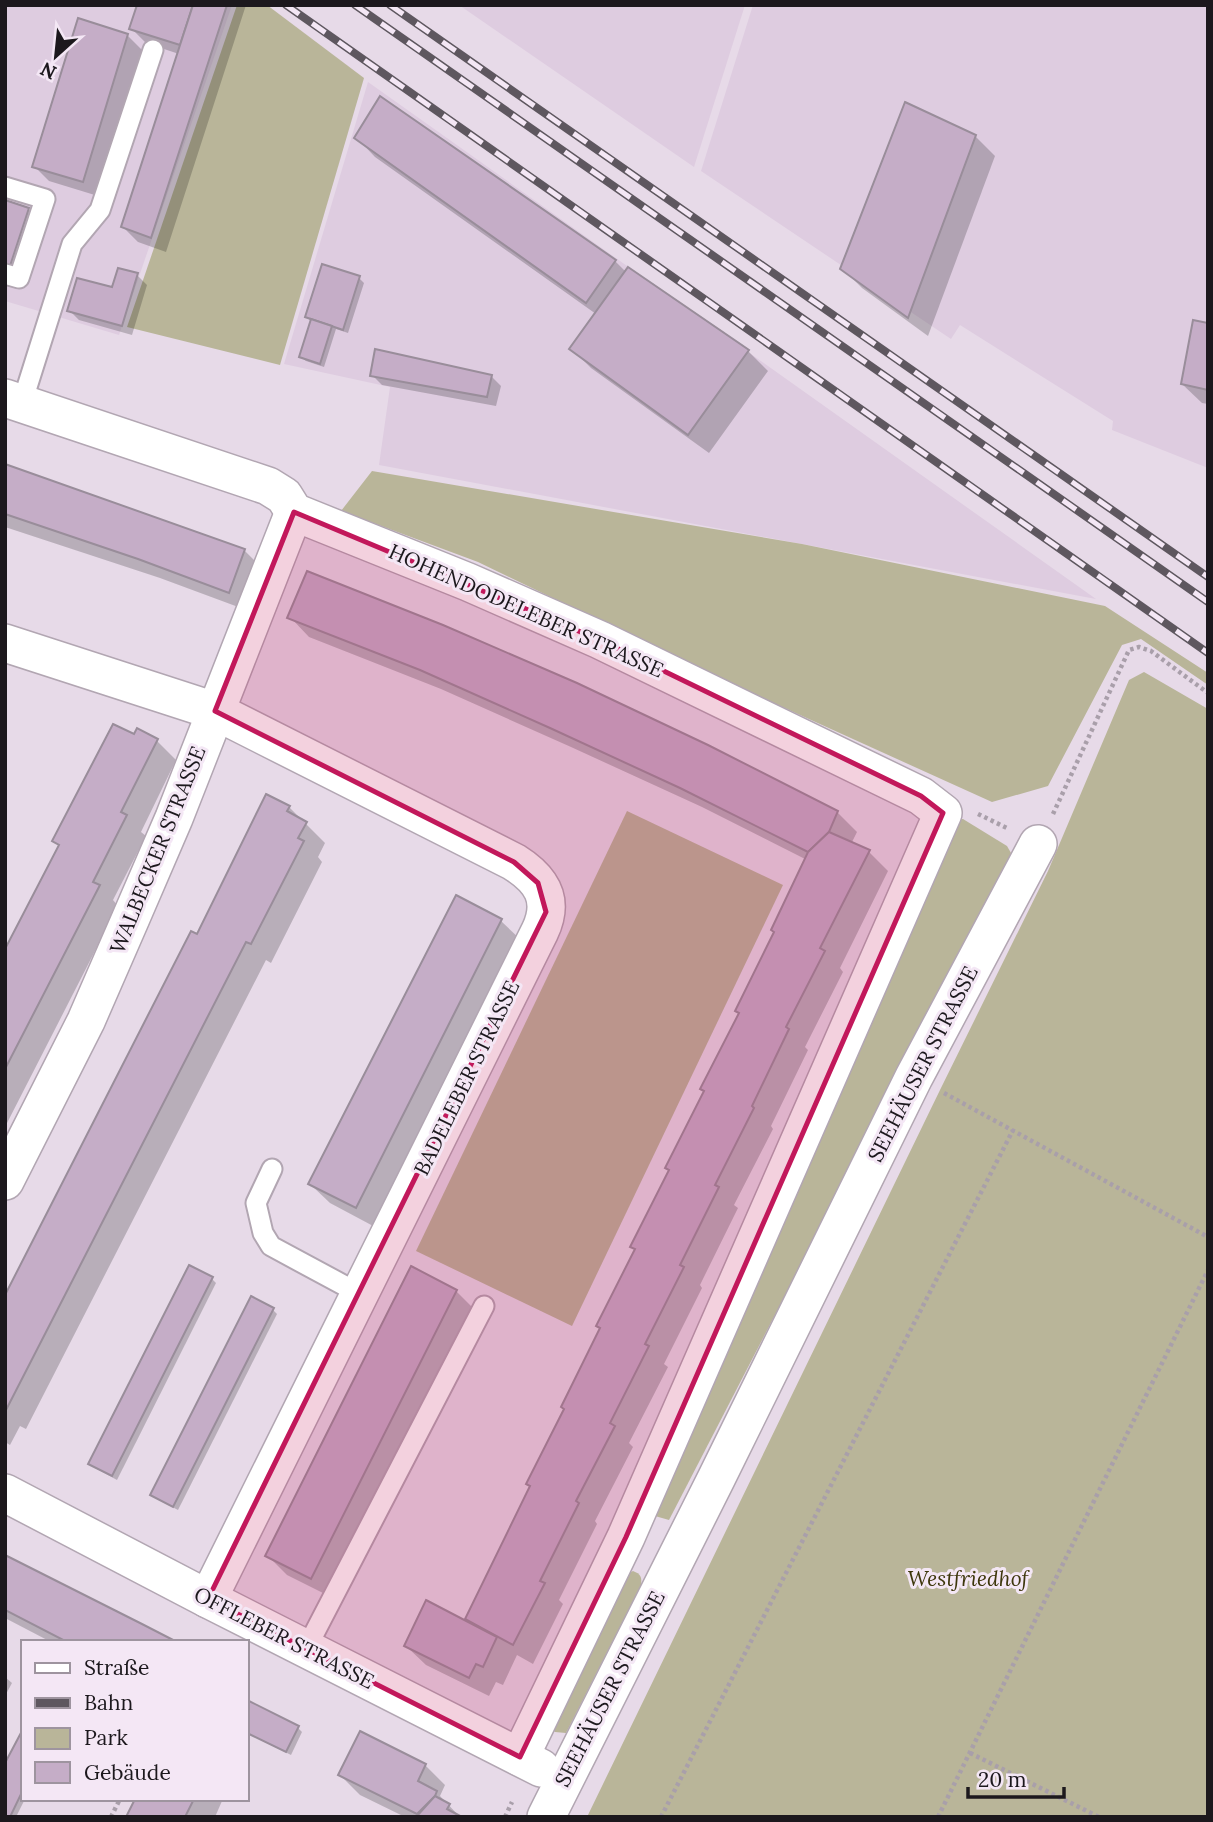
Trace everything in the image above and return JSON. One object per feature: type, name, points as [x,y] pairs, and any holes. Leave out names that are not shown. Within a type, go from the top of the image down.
[{"type":"street","name":"HOHENDODELEBER STRASSE","points":[[14,400],[268,486],[285,496],[294,512],[468,582],[600,640],[921,796],[943,813]]},
{"type":"street","name":"WALBECKER STRASSE","points":[[5,1181],[86,1021],[174,818],[294,512]]},
{"type":"street","name":"BADELEBER STRASSE","points":[[5,643],[215,711],[514,862],[533,876],[543,891],[546,902],[544,923],[540,932],[208,1600]]},
{"type":"street","points":[[520,1757],[626,1537],[943,813]]},
{"type":"street","name":"SEEHÄUSER STRASSE","points":[[546,1817],[914,1077],[1038,844]]},
{"type":"street","name":"OFFLEBER STRASSE","points":[[5,1493],[208,1600],[564,1780]]},
{"type":"street","points":[[626,1537],[674,1562]]},
{"type":"lane","points":[[14,400],[72,244],[100,211],[153,50]]},
{"type":"lane","points":[[5,187],[45,199],[19,278],[5,274]]},
{"type":"lane","points":[[272,1169],[257,1203],[262,1233],[271,1246],[360,1294]]},
{"type":"lane","points":[[306,1649],[484,1306]]},
{"type":"path","points":[[943,813],[968,809],[1038,844],[1129,650],[1139,647],[1151,651],[1208,693]]},
{"type":"path","points":[[914,1077],[1208,1237]]},
{"type":"path","points":[[661,1817],[1013,1130]]},
{"type":"path","points":[[939,1817],[1208,1270]]},
{"type":"path","points":[[970,1753],[1099,1817]]},
{"type":"path","points":[[111,1817],[119,1801]]},
{"type":"highlighted area","points":[[294,512],[600,640],[921,796],[943,813],[626,1537],[520,1757],[208,1599],[546,912],[538,883],[514,862],[215,711]]},
{"type":"shaded area","points":[[5,5],[232,5],[119,335],[5,301]]},
{"type":"shaded area","points":[[459,5],[745,5],[694,167]]},
{"type":"shaded area","points":[[753,5],[1208,5],[1208,468],[1112,430],[1113,421],[960,325],[951,339],[701,171]]},
{"type":"shaded area","points":[[368,82],[1096,599],[379,465],[390,387],[284,364]]},
{"type":"green space","points":[[237,5],[267,5],[364,78],[280,365],[127,327]]},
{"type":"green space","points":[[372,471],[802,544],[1105,606],[1208,673],[1208,685],[1141,639],[1122,645],[1048,786],[992,802],[738,687],[478,562],[341,511]]},
{"type":"green space","name":"Westfriedhof","points":[[1144,672],[1208,709],[1208,1817],[587,1817],[1048,871],[1129,680]]},
{"type":"green space","points":[[627,811],[783,885],[572,1326],[416,1251]]},
{"type":"green space","points":[[963,819],[1007,846],[1011,853],[1005,870],[669,1520],[655,1516],[954,820]]},
{"type":"green space","points":[[633,1571],[640,1576],[641,1586],[566,1733],[555,1732],[550,1728],[625,1575]]},
{"type":"building","points":[[137,5],[193,5],[180,45],[129,29]]},
{"type":"building","points":[[193,5],[227,5],[151,238],[121,227]]},
{"type":"building","points":[[78,18],[128,34],[83,182],[32,167]]},
{"type":"building","points":[[380,96],[616,260],[586,303],[354,138]]},
{"type":"building","points":[[905,102],[976,135],[908,318],[840,269]]},
{"type":"building","points":[[5,200],[29,208],[10,266],[5,265]]},
{"type":"building","points":[[322,264],[360,276],[343,330],[305,317]]},
{"type":"building","points":[[628,267],[749,350],[688,435],[569,349]]},
{"type":"building","points":[[118,268],[138,273],[122,326],[67,311],[77,278],[112,287]]},
{"type":"building","points":[[311,319],[332,326],[320,364],[299,357]]},
{"type":"building","points":[[1193,320],[1208,323],[1208,390],[1181,384]]},
{"type":"building","points":[[375,349],[492,375],[487,397],[370,376]]},
{"type":"building","points":[[5,464],[245,549],[229,593],[5,514]]},
{"type":"building","points":[[307,571],[443,625],[577,683],[708,745],[838,811],[829,832],[808,852],[680,788],[550,728],[420,670],[287,618]]},
{"type":"building","points":[[113,724],[134,734],[137,728],[158,739],[121,812],[127,815],[93,882],[100,885],[5,1069],[5,949],[59,845],[52,841]]},
{"type":"building","points":[[266,794],[290,806],[287,811],[307,822],[298,838],[304,841],[251,944],[246,942],[6,1410],[5,1295],[191,931],[197,934]]},
{"type":"building","points":[[829,832],[870,850],[820,948],[825,951],[786,1027],[789,1029],[752,1106],[754,1108],[715,1185],[719,1187],[680,1265],[684,1267],[645,1344],[649,1346],[610,1423],[615,1426],[576,1501],[579,1503],[540,1581],[545,1583],[513,1645],[465,1619],[530,1486],[526,1484],[564,1409],[561,1407],[600,1328],[596,1326],[635,1249],[630,1247],[669,1170],[665,1168],[704,1091],[700,1089],[739,1013],[735,1011],[774,932],[771,930],[808,852]]},
{"type":"building","points":[[456,895],[502,919],[356,1208],[308,1184]]},
{"type":"building","points":[[189,1265],[213,1277],[112,1476],[88,1464]]},
{"type":"building","points":[[411,1266],[457,1290],[311,1579],[265,1556]]},
{"type":"building","points":[[251,1296],[274,1308],[173,1507],[150,1495]]},
{"type":"building","points":[[5,1555],[173,1640],[63,1640],[5,1610]]},
{"type":"building","points":[[426,1600],[497,1637],[483,1667],[476,1664],[469,1678],[404,1646]]},
{"type":"building","points":[[248,1700],[299,1726],[286,1752],[248,1733]]},
{"type":"building","points":[[360,1731],[426,1764],[418,1781],[437,1791],[417,1814],[338,1775]]},
{"type":"building","points":[[21,1733],[21,1794],[10,1817],[5,1817],[5,1763]]},
{"type":"building","points":[[435,1796],[450,1804],[447,1809],[462,1817],[416,1817]]},
{"type":"building","points":[[134,1801],[193,1801],[185,1817],[126,1817]]},
{"type":"railway","points":[[286,5],[1208,653]]},
{"type":"railway","points":[[355,5],[1208,602]]},
{"type":"railway","points":[[390,5],[1208,577]]}]
